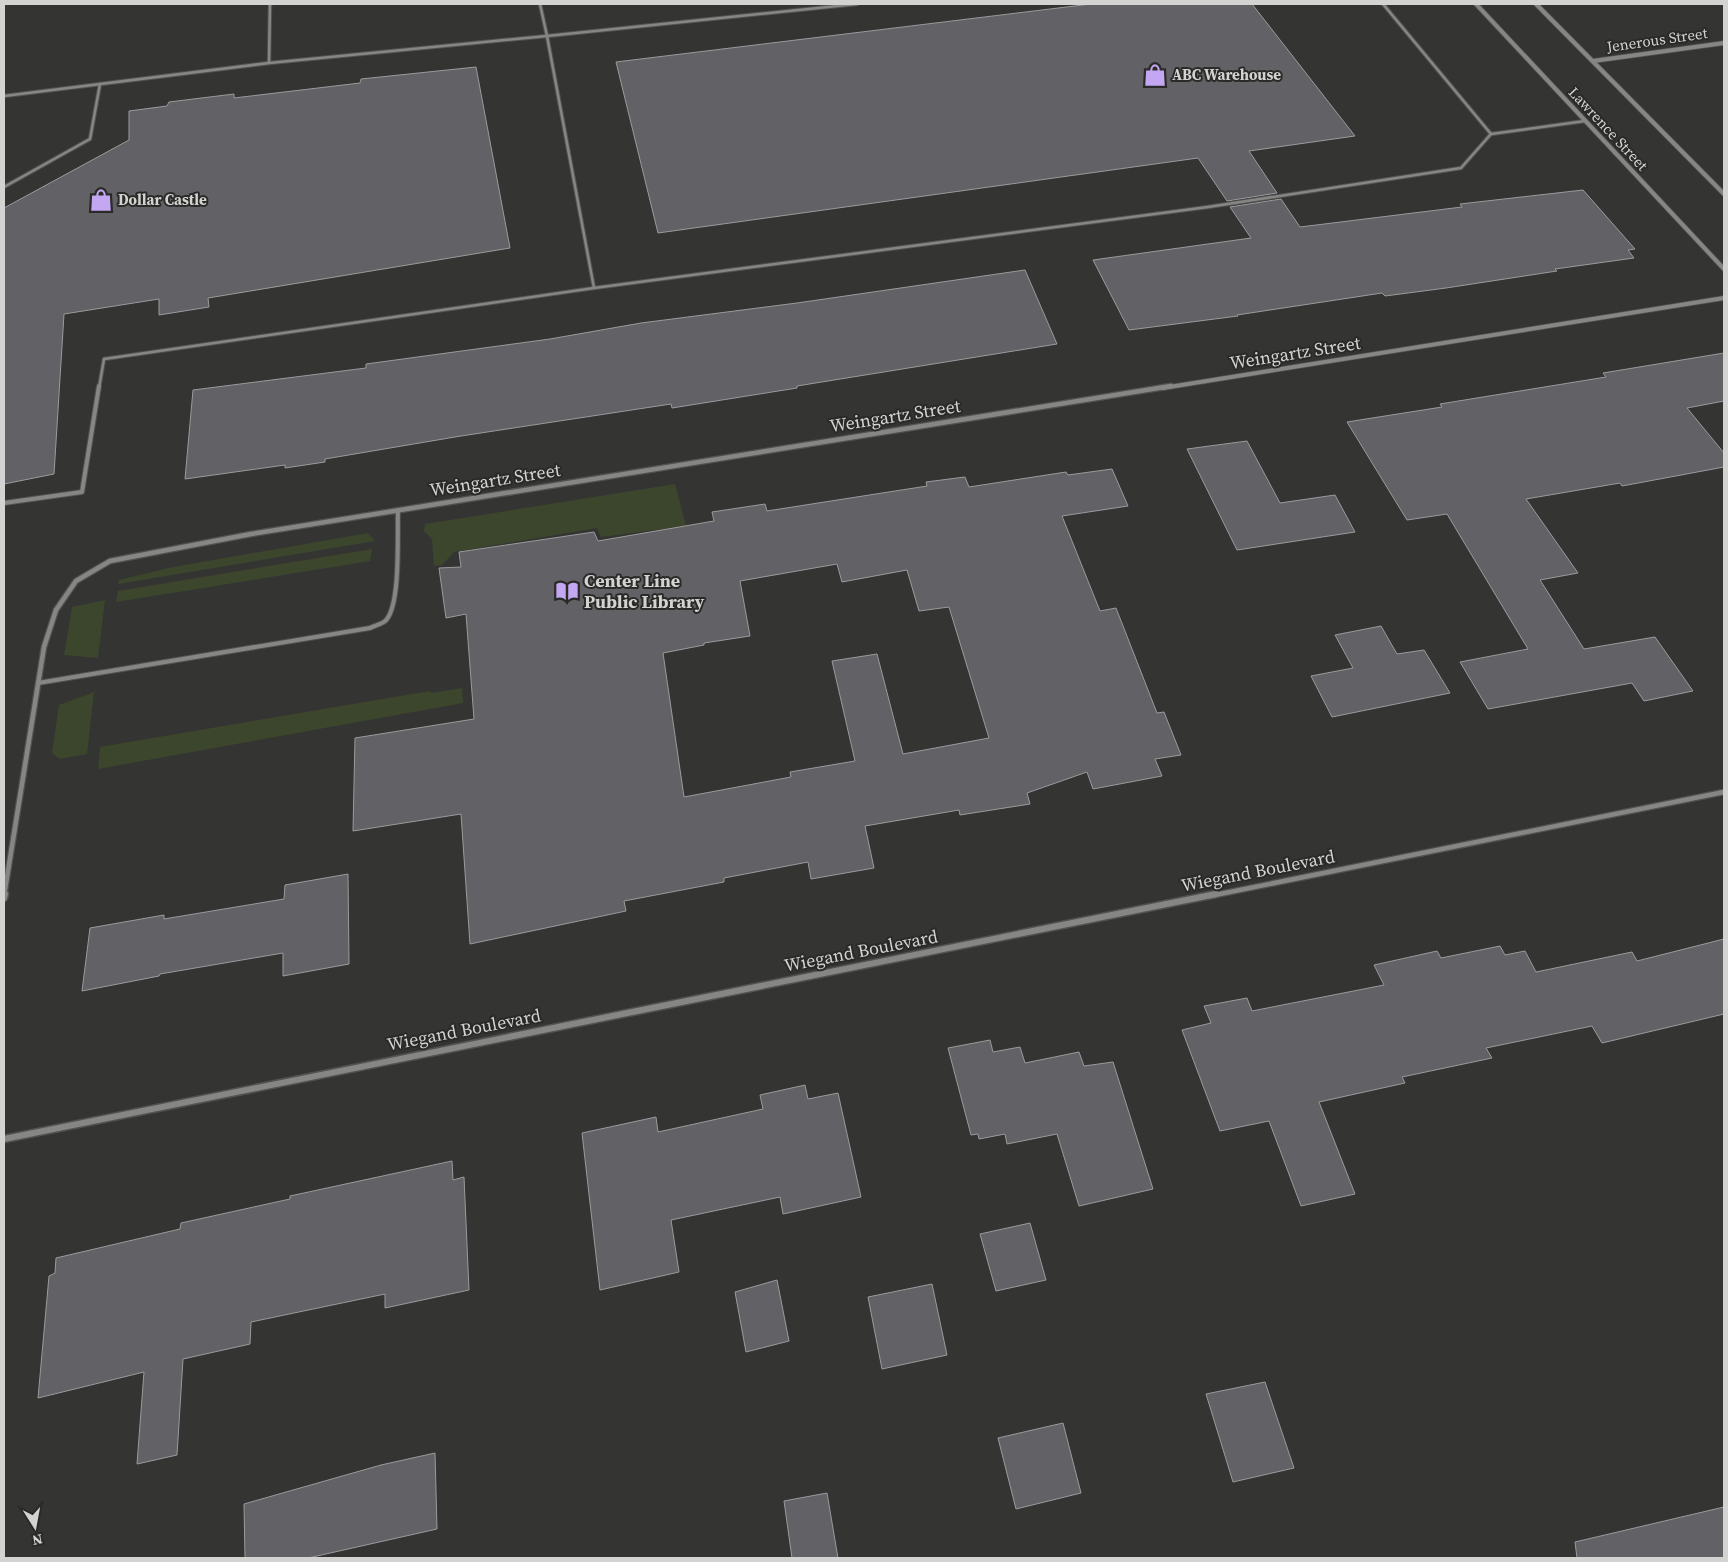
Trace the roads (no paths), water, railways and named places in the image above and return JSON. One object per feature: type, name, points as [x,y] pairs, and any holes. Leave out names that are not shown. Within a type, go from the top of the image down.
[{"type":"street","name":"Lawrence Street","points":[[1476,4],[1724,269]]},
{"type":"street","points":[[1536,4],[1724,194]]},
{"type":"street","name":"Jenerous Street","points":[[1593,60],[1724,43]]},
{"type":"street","name":"Weingartz Street","points":[[38,684],[44,647],[56,610],[76,581],[110,560],[250,534],[1724,298]]},
{"type":"street","points":[[4,898],[38,684]]},
{"type":"street","name":"Wiegand Boulevard","points":[[4,1138],[1724,792]]},
{"type":"lane","points":[[269,63],[270,4]]},
{"type":"lane","points":[[540,4],[594,288]]},
{"type":"lane","points":[[4,96],[269,63],[857,4]]},
{"type":"lane","points":[[1383,4],[1490,134]]},
{"type":"lane","points":[[4,187],[90,140],[100,84]]},
{"type":"lane","points":[[4,503],[82,492],[104,359],[594,288],[1208,207],[1461,168],[1490,134],[1585,121]]},
{"type":"lane","points":[[38,684],[370,628],[386,620],[392,608],[397,562],[398,510]]},
{"type":"place","name":"ABC Warehouse","points":[[1155,75]]},
{"type":"place","name":"Dollar Castle","points":[[101,200]]},
{"type":"place","name":"Center Line Public Library","points":[[567,591]]}]
